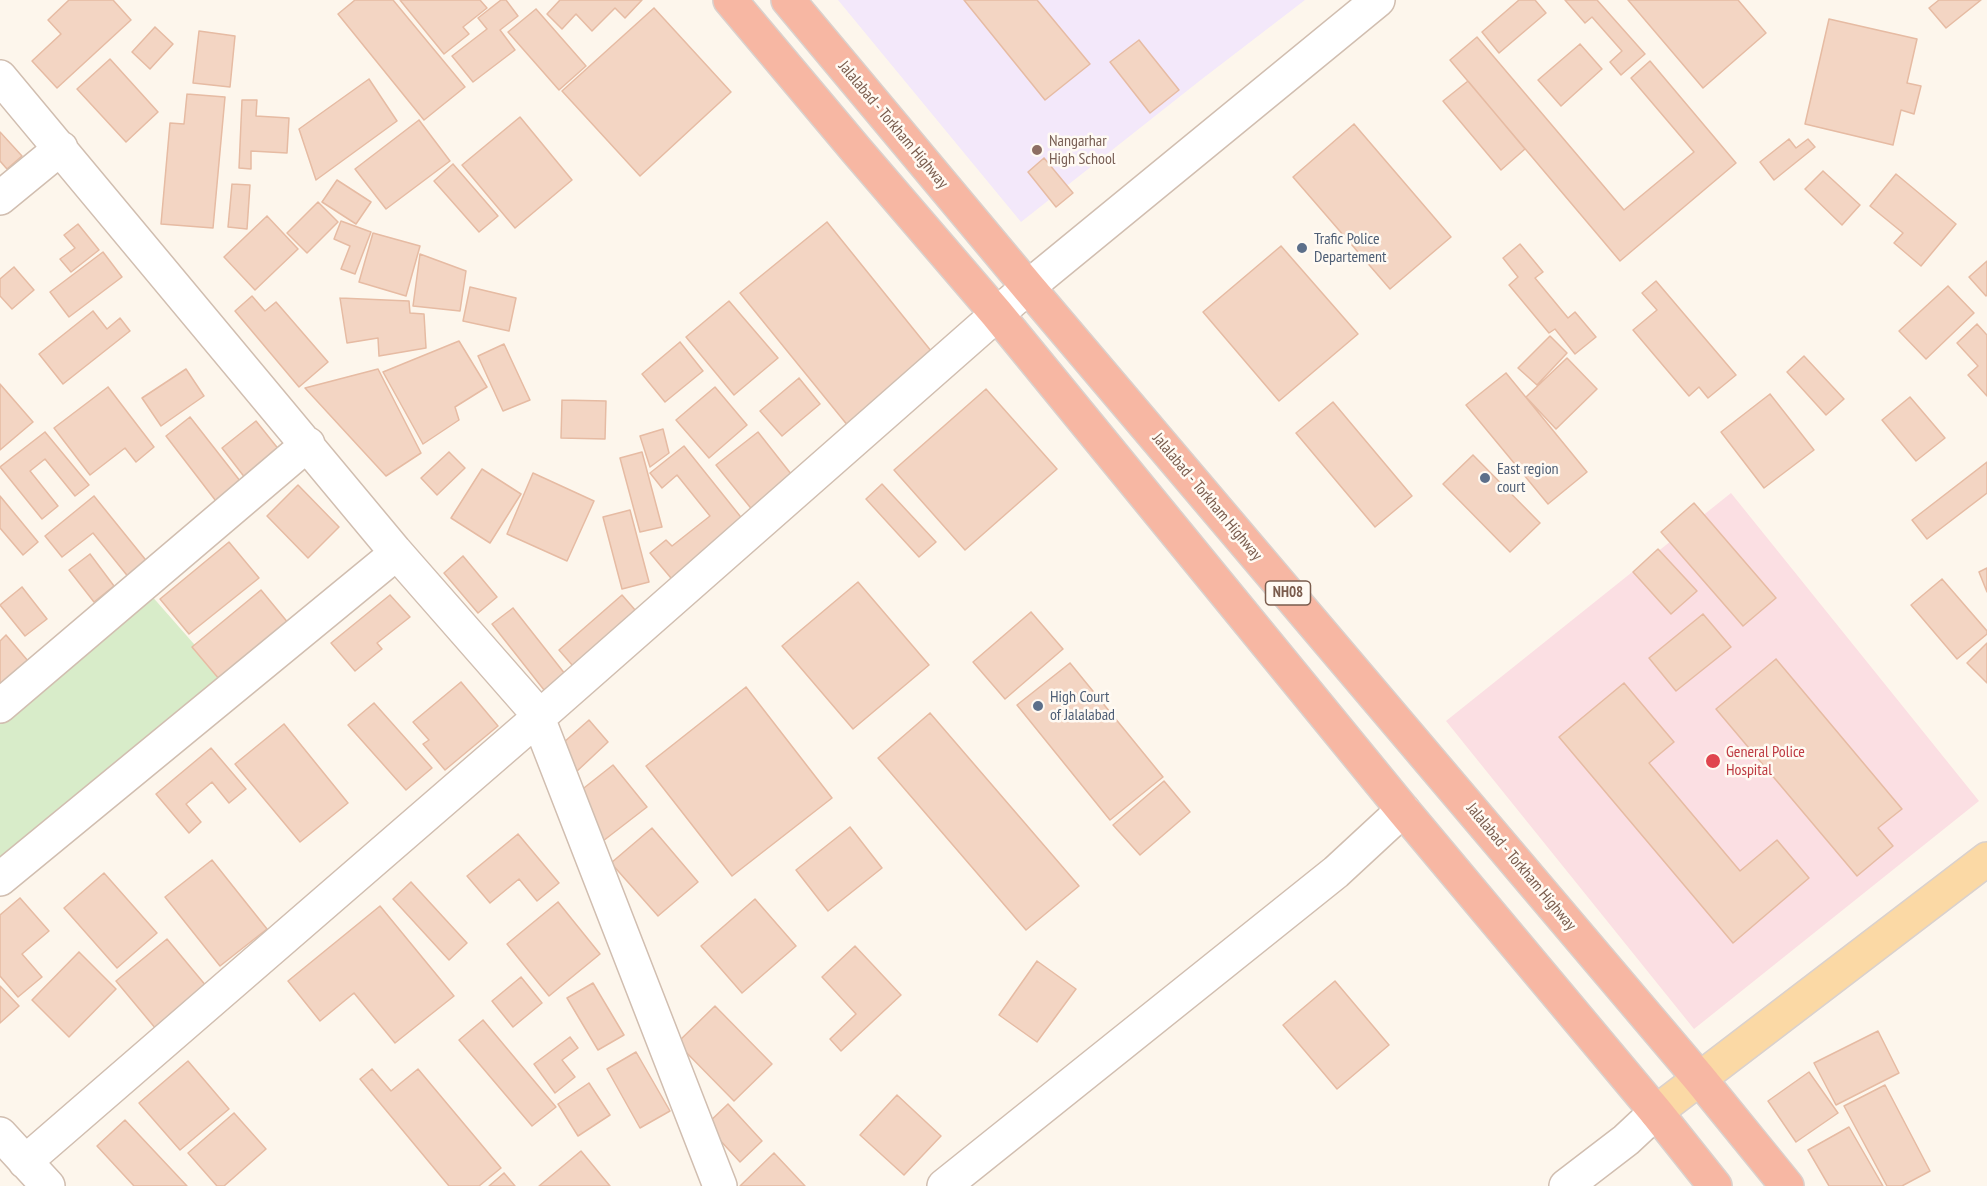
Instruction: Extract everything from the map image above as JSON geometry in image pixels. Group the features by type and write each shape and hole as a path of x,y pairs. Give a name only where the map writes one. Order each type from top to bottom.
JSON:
{"highway":[{"name":"NH08","path":"730,0 997,314 1403,810 1656,1112 1715,1186"},
{"name":"Jalalabad - Torkham Highway","path":"788,0 1028,287 1700,1078 1787,1186"}],"main road":[{"path":"1656,1112 1987,859"}],"street":[{"path":"25,1162 538,718 1028,287 1378,0"},
{"path":"0,77 395,551 530,705 538,718 720,1186"},
{"path":"0,198 61,148"},
{"path":"0,706 308,444"},
{"path":"0,879 387,561 395,551"},
{"path":"944,1186 1336,872 1403,810"},
{"path":"1566,1186 1626,1140 1656,1112"},
{"path":"0,1134 48,1186"}],"shaded area":[{"name":"Nangarhar High School","path":"838,0 1305,0 1021,222"},
{"name":"General Police Hospital","path":"1731,493 1979,801 1694,1029 1446,721"}],"green space":[{"path":"150,594 223,677 0,867 0,719"}],"building":[{"path":"69,0 113,0 131,20 57,88 32,61 61,34 48,20"},
{"path":"355,0 393,0 465,87 424,120 338,14"},
{"path":"400,0 480,0 487,8 463,27 469,34 444,54"},
{"path":"501,0 506,0 518,16 500,30 515,50 473,82 452,56 487,29 478,18"},
{"path":"560,0 642,0 625,18 615,8 592,31 576,14 562,29 547,14"},
{"path":"964,0 1037,0 1090,64 1045,100"},
{"path":"1519,0 1535,0 1546,13 1499,53 1482,32"},
{"path":"1565,0 1597,0 1645,54 1621,75 1610,62 1622,51 1592,17 1585,23"},
{"path":"1628,0 1738,0 1766,33 1703,88"},
{"path":"1939,0 1981,0 1946,28 1929,8"},
{"path":"654,8 731,92 640,176 562,91"},
{"path":"536,9 586,66 559,90 508,32"},
{"path":"1829,19 1917,39 1907,83 1921,86 1914,114 1901,110 1893,145 1805,124"},
{"path":"155,27 173,44 150,69 132,52"},
{"path":"199,31 235,36 230,87 193,83"},
{"path":"1477,37 1624,210 1694,152 1631,78 1650,61 1736,163 1620,261 1450,60"},
{"path":"1139,40 1179,90 1150,113 1110,62"},
{"path":"1580,44 1602,69 1561,106 1538,80"},
{"path":"110,59 158,112 126,142 77,89"},
{"path":"369,79 397,121 316,180 299,129"},
{"path":"1468,81 1525,149 1501,170 1443,101"},
{"path":"187,94 225,97 213,228 161,224 170,123 184,124"},
{"path":"242,100 257,100 256,116 289,118 287,153 251,151 251,169 239,168"},
{"path":"520,117 572,180 515,228 462,165"},
{"path":"419,120 450,161 386,209 355,169"},
{"path":"1354,124 1451,237 1390,289 1293,177"},
{"path":"0,132 22,156 7,169 0,161"},
{"path":"1789,139 1796,148 1808,139 1815,147 1774,180 1760,162"},
{"path":"1044,158 1073,193 1056,207 1028,172"},
{"path":"453,164 498,216 479,232 434,181"},
{"path":"1823,171 1860,205 1842,225 1805,189"},
{"path":"1896,174 1956,224 1921,266 1894,243 1903,233 1870,206"},
{"path":"337,180 371,202 356,224 322,202"},
{"path":"232,184 250,185 247,229 228,227"},
{"path":"318,202 338,222 307,253 287,233"},
{"path":"267,216 298,249 255,290 224,257"},
{"path":"341,221 371,232 355,274 341,269 350,246 334,239"},
{"path":"827,222 940,362 853,432 740,293"},
{"path":"78,224 99,250 71,272 60,259 75,248 64,235"},
{"path":"373,233 420,246 406,296 359,282"},
{"path":"1520,244 1543,272 1535,278 1568,318 1575,312 1596,337 1575,354 1555,329 1549,333 1509,285 1518,277 1503,258"},
{"path":"1281,246 1358,334 1279,401 1203,312"},
{"path":"103,252 122,277 69,317 50,292"},
{"path":"420,254 466,271 460,311 413,306"},
{"path":"1987,261 1987,295 1986,296 1969,277"},
{"path":"14,267 34,290 12,309 0,296 0,279"},
{"path":"1656,281 1736,375 1708,398 1699,387 1689,396 1633,330 1657,310 1642,293"},
{"path":"1948,286 1974,313 1926,359 1899,331"},
{"path":"470,287 516,298 509,331 463,321"},
{"path":"252,296 265,311 276,302 328,362 299,387 235,311"},
{"path":"340,298 409,301 410,313 424,314 426,348 379,356 378,338 347,343"},
{"path":"729,301 778,358 734,395 686,337"},
{"path":"93,311 107,329 120,318 130,331 63,384 39,354"},
{"path":"1977,324 1987,335 1987,396 1968,375 1978,366 1957,343"},
{"path":"1550,336 1567,353 1537,385 1518,368"},
{"path":"459,341 487,387 455,407 459,420 423,444 383,372"},
{"path":"680,342 703,371 665,402 642,374"},
{"path":"504,344 530,400 503,411 478,356"},
{"path":"1804,356 1844,399 1826,415 1787,372"},
{"path":"1567,358 1597,389 1556,429 1526,397"},
{"path":"186,369 204,396 161,426 142,398"},
{"path":"378,369 421,453 386,476 305,388"},
{"path":"1506,373 1587,472 1548,504 1466,405"},
{"path":"799,378 820,404 782,436 760,411"},
{"path":"0,384 33,422 0,450"},
{"path":"108,387 154,447 136,462 125,448 90,475 54,428"},
{"path":"715,387 747,425 709,458 676,420"},
{"path":"986,389 1057,469 965,550 894,470"},
{"path":"1770,394 1814,450 1764,488 1721,432"},
{"path":"1910,397 1945,438 1916,461 1882,420"},
{"path":"562,400 606,401 605,439 561,438"},
{"path":"1333,402 1412,496 1375,527 1296,433"},
{"path":"190,417 244,486 219,505 166,436"},
{"path":"256,421 284,456 249,483 222,448"},
{"path":"663,429 669,453 650,467 640,436"},
{"path":"45,432 89,485 75,496 45,459 30,471 58,506 42,519 0,467"},
{"path":"758,432 795,479 754,512 716,465"},
{"path":"684,446 748,526 676,584 650,553 666,540 672,546 710,516 677,475 662,488 650,473"},
{"path":"449,452 465,468 437,495 421,478"},
{"path":"642,452 662,527 640,532 620,458"},
{"path":"1473,455 1540,523 1510,552 1443,484"},
{"path":"1987,462 1987,493 1927,539 1912,520"},
{"path":"482,469 521,494 490,543 451,518"},
{"path":"533,473 594,501 567,561 507,534"},
{"path":"882,484 936,542 919,557 866,499"},
{"path":"298,485 339,527 308,558 267,516"},
{"path":"0,496 38,542 23,555 0,528"},
{"path":"94,496 149,564 130,579 93,533 62,557 45,536"},
{"path":"1694,503 1776,598 1743,626 1661,532"},
{"path":"630,510 649,582 622,589 603,517"},
{"path":"229,542 259,578 189,634 160,599"},
{"path":"1658,549 1697,591 1671,614 1633,572"},
{"path":"90,554 114,586 94,602 69,570"},
{"path":"463,556 497,597 478,613 444,573"},
{"path":"1987,568 1987,592 1979,572"},
{"path":"1942,579 1987,631 1987,634 1957,659 1911,605"},
{"path":"858,582 929,665 853,729 782,646"},
{"path":"22,587 47,619 25,636 0,605"},
{"path":"261,590 294,630 225,686 192,647"},
{"path":"390,595 410,617 377,643 382,649 355,671 331,643"},
{"path":"622,595 643,619 580,674 559,650"},
{"path":"513,608 569,679 548,695 492,624"},
{"path":"1031,612 1063,649 1005,699 973,662"},
{"path":"1703,614 1731,647 1676,691 1649,658"},
{"path":"6,635 28,661 0,685 0,641"},
{"path":"1987,643 1987,683 1967,663"},
{"path":"1776,659 1902,809 1878,828 1893,846 1857,876 1716,709"},
{"path":"1070,663 1163,777 1110,820 1017,705"},
{"path":"461,682 498,726 445,770 423,744 429,740 413,722"},
{"path":"1624,683 1674,742 1649,763 1740,871 1777,840 1809,878 1733,943 1559,737"},
{"path":"746,687 832,798 732,876 646,766"},
{"path":"374,703 432,768 406,790 348,725"},
{"path":"930,713 1079,886 1026,930 878,758"},
{"path":"589,720 608,742 575,773 554,751"},
{"path":"284,724 348,803 300,842 235,764"},
{"path":"211,748 246,789 229,803 212,782 186,804 201,822 189,833 156,794"},
{"path":"613,765 647,807 603,841 570,799"},
{"path":"1164,781 1190,812 1140,855 1113,825"},
{"path":"850,827 882,868 828,911 796,870"},
{"path":"652,828 698,882 658,916 611,863"},
{"path":"518,834 559,883 537,901 519,879 490,903 467,876"},
{"path":"212,860 267,929 220,966 165,897"},
{"path":"104,873 157,933 117,968 64,908"},
{"path":"411,882 467,943 449,960 393,899"},
{"path":"20,898 49,931 22,954 42,977 18,997 0,976 0,915"},
{"path":"755,899 796,946 742,993 701,946"},
{"path":"558,902 600,954 549,996 507,944"},
{"path":"380,906 454,996 395,1043 354,993 320,1021 288,981"},
{"path":"167,939 212,993 161,1035 116,981"},
{"path":"855,946 901,995 841,1051 830,1039 856,1014 822,977"},
{"path":"79,952 116,989 69,1037 32,1000"},
{"path":"1037,961 1076,989 1037,1042 999,1015"},
{"path":"521,977 542,1003 513,1027 492,1001"},
{"path":"1335,981 1389,1045 1337,1089 1283,1025"},
{"path":"593,983 624,1035 598,1050 567,998"},
{"path":"0,986 19,1006 0,1023"},
{"path":"715,1006 772,1064 734,1101 677,1043"},
{"path":"483,1020 556,1107 532,1126 459,1040"},
{"path":"1878,1031 1899,1073 1836,1105 1814,1063"},
{"path":"570,1037 578,1048 562,1060 575,1077 555,1093 534,1064"},
{"path":"636,1052 670,1111 640,1128 607,1069"},
{"path":"188,1061 229,1109 180,1150 139,1103"},
{"path":"372,1069 391,1091 418,1069 501,1168 479,1186 449,1186 360,1079"},
{"path":"1809,1072 1838,1113 1796,1142 1768,1101"},
{"path":"589,1083 610,1115 578,1136 558,1104"},
{"path":"1885,1085 1930,1171 1902,1186 1887,1186 1844,1106"},
{"path":"897,1095 941,1136 904,1175 860,1135"},
{"path":"728,1104 762,1141 740,1162 706,1125"},
{"path":"234,1113 266,1149 224,1186 217,1186 188,1153"},
{"path":"125,1120 187,1186 134,1186 97,1146"},
{"path":"1849,1127 1883,1186 1829,1186 1808,1150"},
{"path":"581,1151 610,1186 539,1186"},
{"path":"774,1153 805,1186 740,1186"},
{"path":"504,1173 515,1186 489,1186"}],"place":[{"name":"Nangarhar High School","path":"1037,150"},
{"name":"Trafic Police Departement","path":"1302,248"},
{"name":"East region court","path":"1485,478"},
{"name":"High Court of Jalalabad","path":"1038,706"},
{"name":"General Police Hospital","path":"1713,761"}]}
